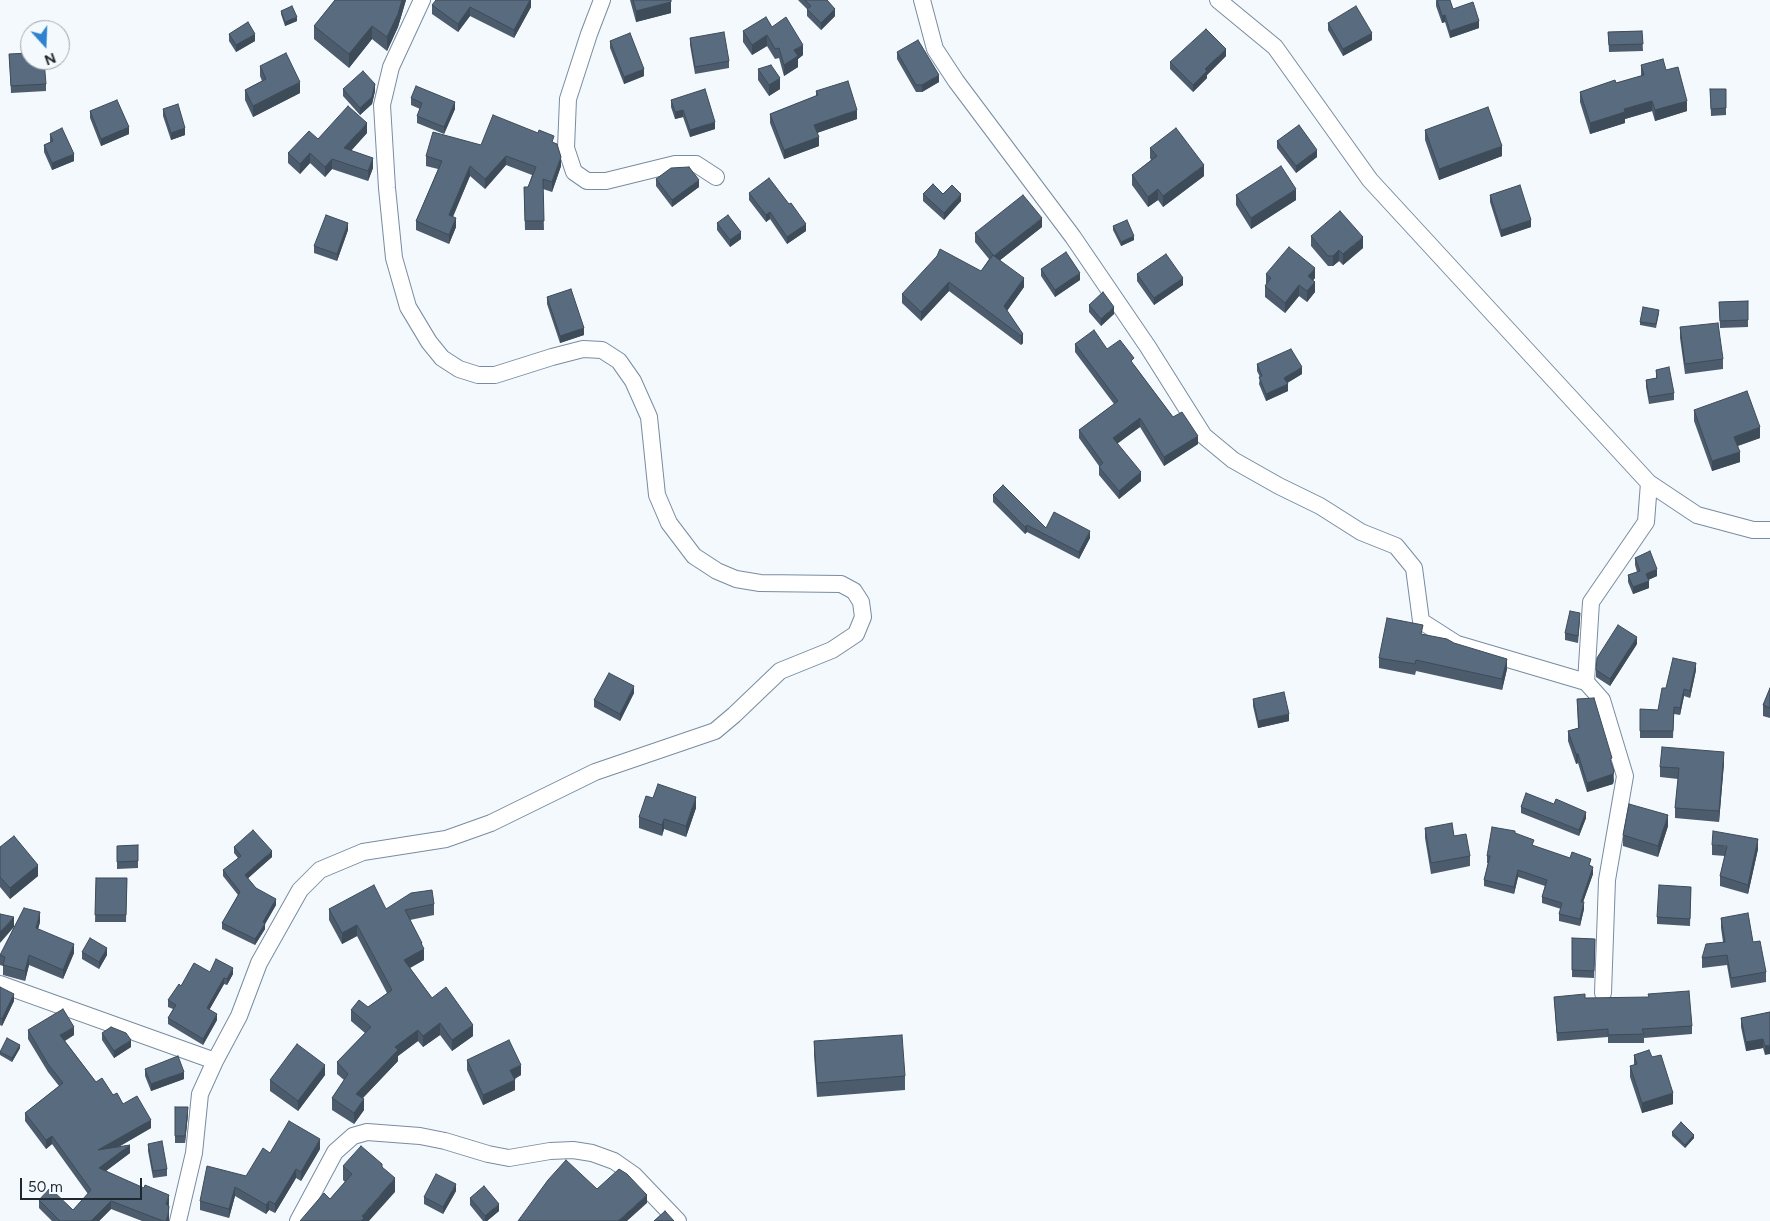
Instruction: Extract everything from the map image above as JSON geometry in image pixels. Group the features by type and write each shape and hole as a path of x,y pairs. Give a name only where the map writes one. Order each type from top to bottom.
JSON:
{"street":[{"path":"178,1221 194,1154 200,1094 239,1016 259,963 300,890 320,870 364,852 446,839 491,823 595,772 715,731 780,671 832,650 856,634 862,618 861,602 854,591 842,584 760,583 736,579 717,571 694,556 669,523 657,496 650,417 633,381 619,361 602,350 583,349 495,375 478,375 459,369 442,358 433,347 408,307 394,258 387,188 382,105 391,67 422,0"},
{"path":"602,0 568,98 566,148 574,172 587,181 606,181 675,164 696,164 716,177"},
{"path":"922,0 935,50 956,81 1073,237 1148,347 1204,436 1232,460 1320,506 1361,532 1396,546 1414,568 1422,621 1457,644 1586,682 1602,700 1625,776 1607,880 1603,993"},
{"path":"1218,0 1275,47 1370,180 1649,483 1697,515 1753,530 1770,530"},
{"path":"1586,682 1592,602 1646,522 1649,483"},
{"path":"0,984 215,1061"},
{"path":"298,1221 335,1152 353,1136 367,1132 420,1136 509,1158 550,1151 573,1150 592,1153 614,1161 634,1175 678,1221"}],"building":[{"path":"335,0 402,0 398,14 387,37 372,26 349,54 314,26"},
{"path":"436,0 530,0 514,30 470,7 458,24 432,5"},
{"path":"633,0 671,0 671,2 636,11"},
{"path":"805,0 827,0 835,9 821,23 807,9 811,6"},
{"path":"1437,0 1450,0 1453,9 1473,2 1479,21 1450,31 1445,15 1442,16"},
{"path":"292,6 297,17 285,22 281,11"},
{"path":"1356,6 1372,33 1343,49 1328,23"},
{"path":"766,17 772,27 786,17 803,45 794,50 798,56 784,65 779,48 775,49 767,35 752,45 743,31"},
{"path":"248,22 255,34 236,45 229,34"},
{"path":"1206,29 1226,49 1205,69 1207,71 1193,85 1170,62"},
{"path":"1642,31 1643,44 1609,45 1608,32"},
{"path":"724,32 729,61 695,67 690,38"},
{"path":"630,33 644,69 624,77 610,41"},
{"path":"918,40 939,75 922,85 916,85 897,52"},
{"path":"20,53 20,70 45,70 46,84 11,86 9,54"},
{"path":"286,53 300,82 253,106 245,90 266,79 260,66"},
{"path":"1663,59 1666,70 1678,67 1687,101 1655,110 1652,101 1624,109 1625,112 1590,123 1580,92 1615,80 1616,83 1644,75 1641,65"},
{"path":"771,65 780,78 769,85 758,69"},
{"path":"363,71 375,84 372,97 360,108 343,89"},
{"path":"848,81 857,110 814,125 819,137 784,150 770,114 818,95 816,91"},
{"path":"416,86 455,102 444,127 417,116 422,103 411,98"},
{"path":"705,89 715,122 690,130 683,110 675,112 671,100"},
{"path":"1710,89 1726,89 1726,108 1711,109"},
{"path":"117,100 129,127 101,139 90,111"},
{"path":"178,104 185,128 171,133 163,109"},
{"path":"348,106 367,123 344,148 373,158 368,171 332,159 325,167 310,153 300,164 288,153 309,131 318,139"},
{"path":"1488,107 1502,146 1439,169 1425,130"},
{"path":"493,115 538,133 539,130 554,136 552,142 557,144 561,157 552,182 543,179 544,221 525,221 524,187 528,187 536,167 506,156 485,179 470,166 449,215 456,218 449,235 416,221 442,161 426,156 433,132 481,145"},
{"path":"1299,125 1317,150 1296,166 1277,141"},
{"path":"62,128 74,154 52,163 44,145 53,141 50,134"},
{"path":"1176,128 1204,165 1163,196 1158,189 1148,197 1132,175 1157,156 1150,148"},
{"path":"1281,166 1296,189 1251,218 1236,195"},
{"path":"689,167 699,180 672,200 656,179 671,168"},
{"path":"769,178 806,224 787,237 770,212 766,215 749,193"},
{"path":"933,184 943,194 952,185 961,194 944,213 923,194"},
{"path":"1520,185 1531,220 1501,230 1490,195"},
{"path":"1023,195 1042,218 994,256 975,233"},
{"path":"1340,211 1363,237 1343,254 1339,250 1333,256 1328,256 1311,236"},
{"path":"326,215 348,223 337,254 314,246"},
{"path":"728,215 741,232 730,240 717,223"},
{"path":"1127,220 1134,236 1121,242 1113,226"},
{"path":"1289,247 1315,268 1308,276 1315,282 1307,291 1299,285 1285,303 1265,286 1271,278 1266,274"},
{"path":"940,249 981,271 993,255 1024,278 1004,306 1023,334 1021,336 949,282 921,312 902,294 937,256"},
{"path":"1066,252 1080,273 1055,290 1041,269"},
{"path":"1166,254 1183,278 1154,298 1137,274"},
{"path":"571,289 584,328 560,336 547,297"},
{"path":"1103,292 1114,307 1101,319 1089,305"},
{"path":"1748,301 1748,320 1720,321 1719,302"},
{"path":"1643,307 1659,310 1656,324 1640,322"},
{"path":"1718,323 1723,359 1685,364 1680,327"},
{"path":"1094,330 1107,349 1120,340 1134,358 1131,361 1173,417 1182,412 1198,436 1164,457 1140,418 1113,438 1141,472 1119,491 1099,467 1103,463 1079,430 1118,401 1075,344"},
{"path":"1291,349 1302,367 1284,378 1288,384 1266,394 1259,377 1262,376 1257,364"},
{"path":"1669,367 1674,393 1649,397 1646,380 1657,378 1656,370"},
{"path":"1747,391 1760,427 1734,437 1740,452 1712,461 1694,410"},
{"path":"1003,485 1046,528 1054,512 1090,531 1079,552 1027,525 1025,527 993,495"},
{"path":"1650,551 1657,569 1646,574 1649,581 1633,587 1628,575 1640,571 1635,558"},
{"path":"1570,611 1580,613 1578,636 1565,633"},
{"path":"1387,618 1423,625 1421,634 1447,639 1454,643 1507,659 1502,679 1416,660 1415,664 1379,658"},
{"path":"1618,625 1637,637 1610,679 1596,670 1597,658"},
{"path":"1673,658 1696,663 1690,691 1684,689 1680,708 1674,707 1673,731 1640,731 1640,709 1658,710 1662,688 1666,688"},
{"path":"609,673 634,686 620,714 594,700"},
{"path":"1770,688 1770,708 1763,705"},
{"path":"1284,692 1289,714 1258,721 1253,699"},
{"path":"1594,698 1612,758 1610,759 1614,771 1613,774 1587,783 1568,731 1579,728 1577,699"},
{"path":"1662,747 1724,752 1719,811 1675,808 1679,768 1660,767"},
{"path":"658,784 696,797 686,826 664,819 662,825 639,817 646,796 653,798"},
{"path":"1526,793 1554,804 1556,799 1586,812 1579,830 1521,807"},
{"path":"1629,804 1668,815 1658,846 1623,835"},
{"path":"1452,823 1454,836 1466,834 1470,856 1431,863 1425,828"},
{"path":"1492,827 1515,831 1515,833 1534,840 1532,845 1570,858 1572,852 1591,859 1589,865 1593,867 1581,902 1584,902 1580,919 1559,914 1562,903 1542,897 1547,880 1518,870 1514,887 1484,880 1490,856 1487,856"},
{"path":"253,830 272,851 245,875 256,888 276,899 263,922 265,924 255,939 222,923 240,892 223,870 241,856 234,847"},
{"path":"1713,831 1758,839 1748,885 1720,876 1727,846 1712,845"},
{"path":"14,836 38,865 10,888 0,877 0,847"},
{"path":"138,845 138,861 117,862 117,846"},
{"path":"96,878 127,878 126,915 95,915"},
{"path":"374,885 386,909 411,893 432,890 434,904 405,910 424,949 404,960 432,998 446,987 473,1025 452,1040 440,1023 423,1036 418,1030 395,1047 398,1050 356,1094 364,1099 354,1113 332,1098 348,1074 337,1062 371,1027 351,1010 359,1000 368,1007 392,990 357,925 342,933 329,909"},
{"path":"1659,885 1691,887 1690,919 1657,917"},
{"path":"24,908 40,912 36,928 74,944 63,970 29,955 25,971 3,965 5,957 0,955"},
{"path":"1748,913 1753,942 1760,941 1766,972 1731,978 1727,955 1702,958 1706,944 1725,942 1721,918"},
{"path":"0,914 14,917 0,932"},
{"path":"90,938 107,948 99,962 82,952"},
{"path":"1572,938 1595,939 1594,971 1572,970"},
{"path":"216,959 233,968 227,979 224,978 207,1008 217,1014 203,1039 168,1018 176,1005 168,1000 179,984 181,986 194,963 210,972"},
{"path":"0,987 14,994 2,1019 0,1018"},
{"path":"1689,991 1692,1026 1642,1029 1644,1034 1608,1035 1608,1029 1557,1033 1554,997 1585,994 1585,998 1649,997 1648,994"},
{"path":"63,1009 74,1027 60,1035 96,1082 102,1078 113,1095 117,1093 123,1104 137,1096 151,1120 98,1150 130,1145 99,1168 144,1188 145,1185 169,1195 166,1204 169,1206 166,1221 111,1201 91,1221 60,1221 39,1200 50,1188 73,1210 91,1190 52,1136 46,1140 25,1113 63,1083 48,1064 28,1030"},
{"path":"1770,1012 1770,1045 1765,1046 1763,1039 1746,1042 1741,1018"},
{"path":"111,1027 126,1033 131,1040 114,1051 102,1033"},
{"path":"902,1035 905,1076 817,1083 814,1041"},
{"path":"7,1038 20,1045 12,1058 0,1052"},
{"path":"509,1040 521,1065 510,1070 515,1080 483,1095 467,1060"},
{"path":"297,1044 325,1065 298,1101 270,1080"},
{"path":"1649,1050 1652,1057 1661,1055 1673,1093 1642,1103 1630,1066 1637,1064 1634,1055"},
{"path":"178,1056 184,1072 151,1084 145,1069"},
{"path":"175,1107 188,1107 185,1136 175,1136"},
{"path":"289,1121 320,1139 301,1172 296,1169 275,1204 269,1201 266,1205 235,1187 229,1209 200,1201 207,1166 246,1176 263,1148 270,1153"},
{"path":"1681,1122 1694,1135 1685,1145 1672,1132"},
{"path":"162,1141 167,1169 153,1171 148,1144"},
{"path":"361,1146 395,1178 362,1216 364,1218 361,1221 300,1221 324,1193 330,1199 352,1174 343,1166"},
{"path":"566,1160 597,1189 619,1169 627,1174 647,1195 618,1221 518,1221 548,1180"},
{"path":"436,1174 456,1184 443,1207 424,1197"},
{"path":"484,1186 499,1204 485,1216 470,1198"},
{"path":"665,1211 674,1221 654,1221"}]}
